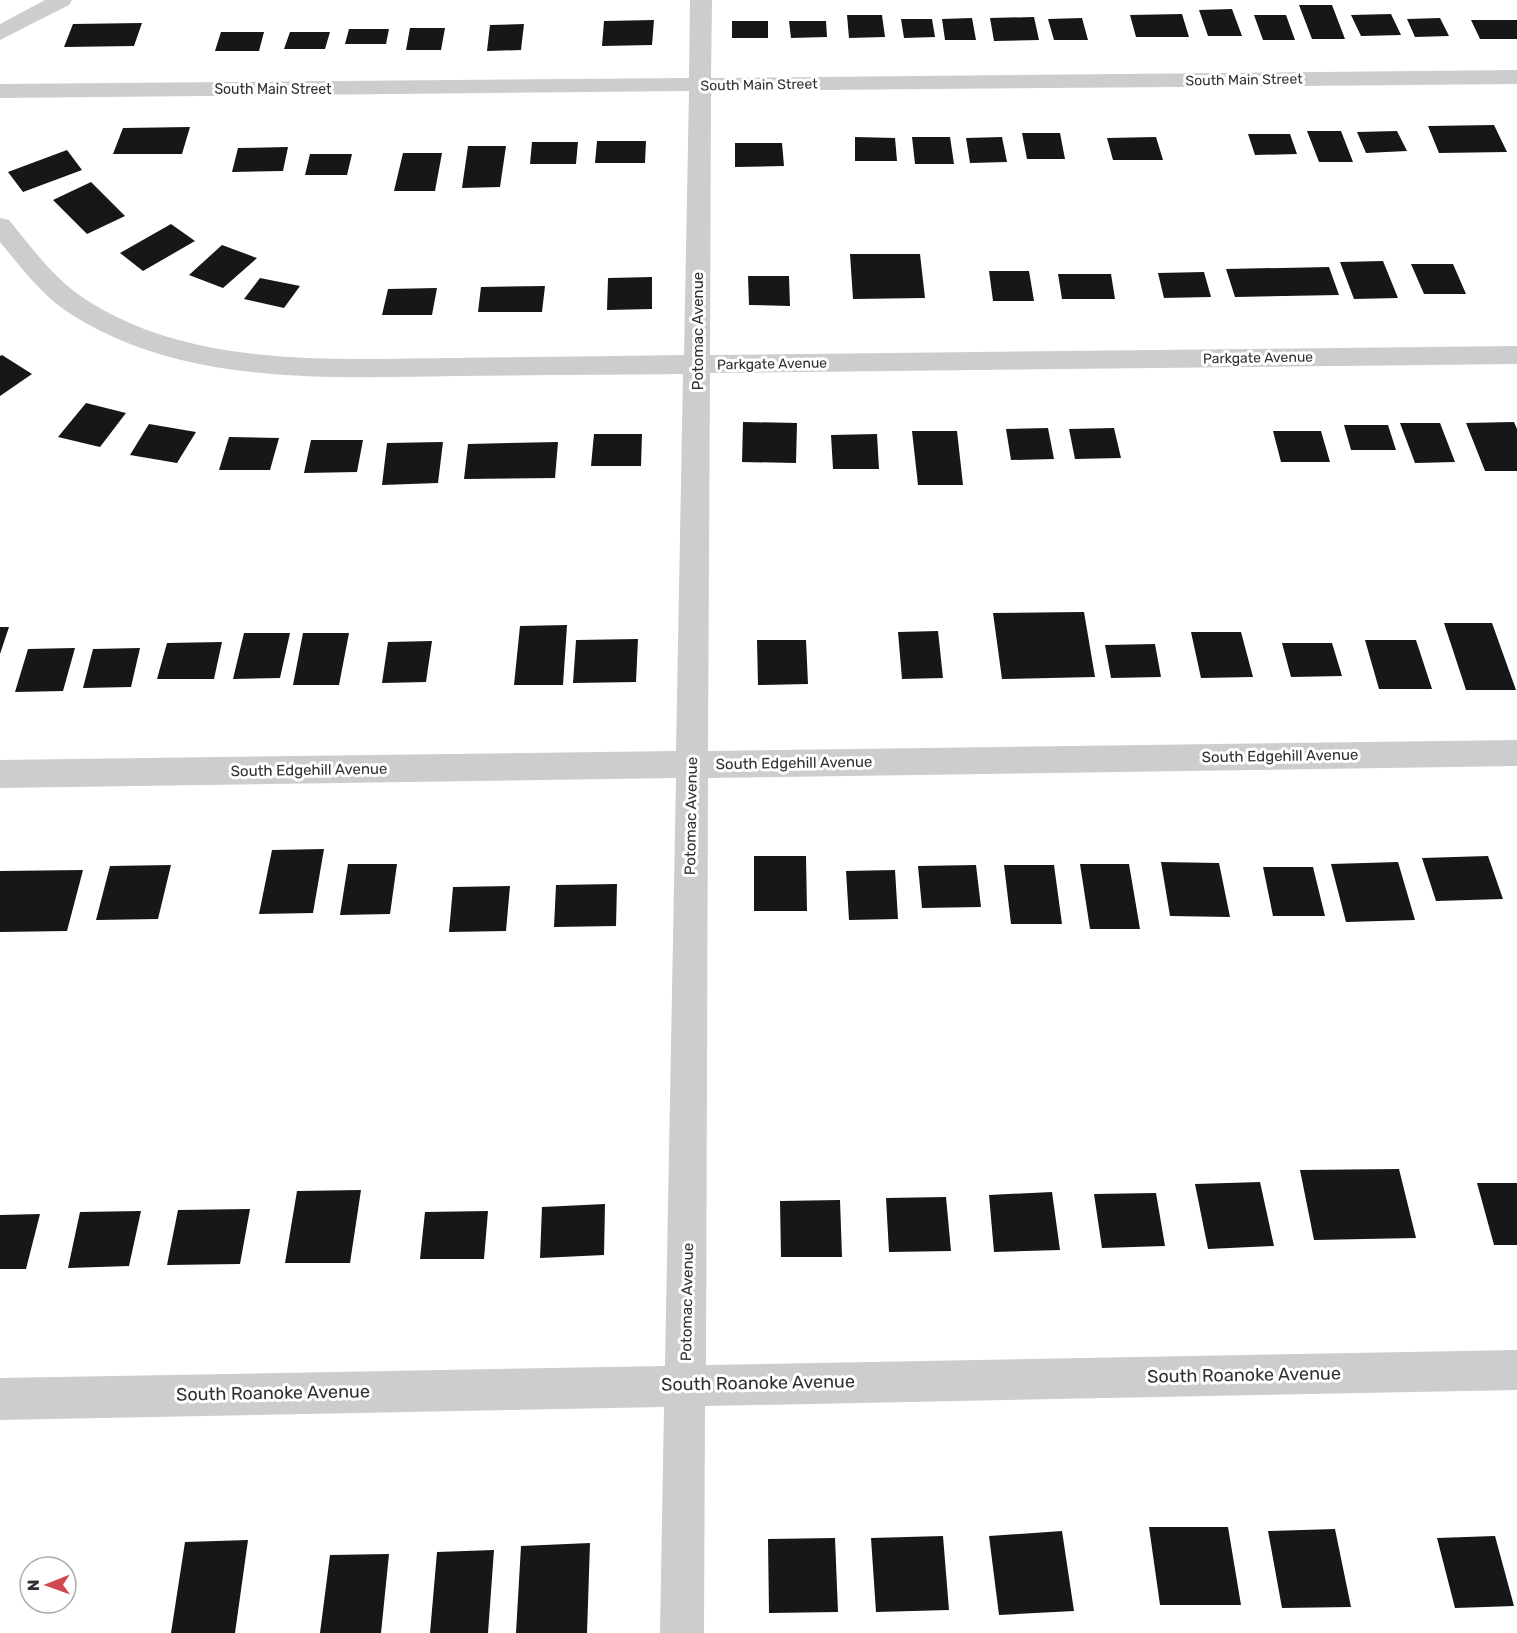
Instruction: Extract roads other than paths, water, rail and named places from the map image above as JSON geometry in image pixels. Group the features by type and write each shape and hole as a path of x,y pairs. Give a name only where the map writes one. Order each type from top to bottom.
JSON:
{"street":[{"path":"0,33 61,0"},
{"name":"Potomac Avenue","path":"682,1633 701,0"},
{"name":"South Main Street","path":"0,91 1517,77"},
{"name":"Parkgate Avenue","path":"0,226 33,265 76,304 124,329 171,347 225,360 279,366 377,368 1517,355"},
{"name":"South Edgehill Avenue","path":"0,774 1517,753"},
{"name":"South Roanoke Avenue","path":"0,1399 686,1384 1517,1370"}]}
